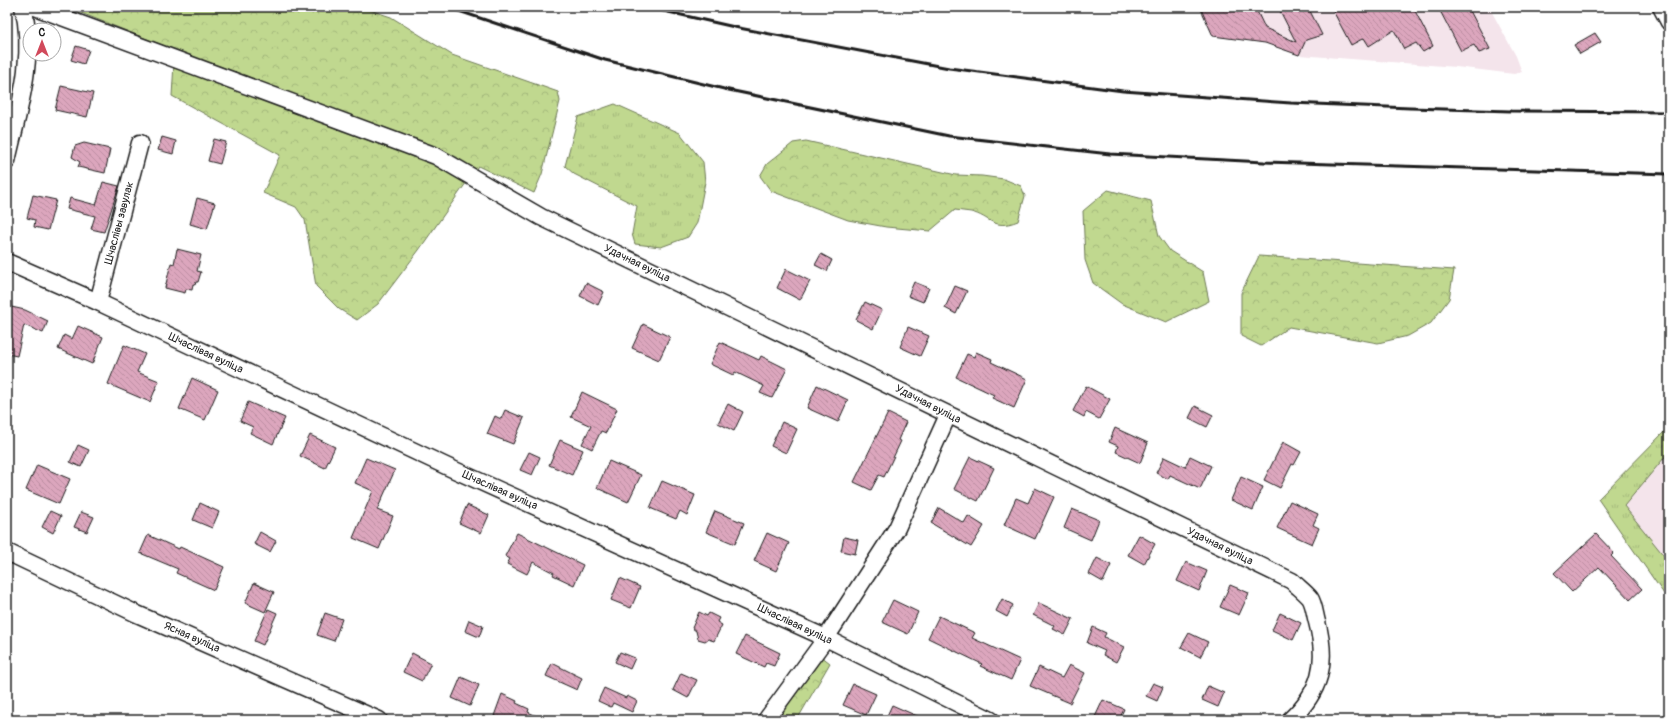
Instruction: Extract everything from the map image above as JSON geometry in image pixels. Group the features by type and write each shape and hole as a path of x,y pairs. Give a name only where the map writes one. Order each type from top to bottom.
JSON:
{"street":[{"path":"7,161 25,78 27,25 23,7"},
{"name":"Удачная вуліца","path":"35,7 436,156 541,217 762,325 913,395 948,415 1292,581 1311,599 1321,636 1323,656 1320,673 1313,691 1290,720"},
{"path":"1661,7 1669,22"},
{"name":"Шчаслівы завулак","path":"98,302 140,143"},
{"name":"Шчаслівая вуліца","path":"7,262 98,302 448,467 826,638 991,720"},
{"path":"766,720 826,638 897,528 948,415"},
{"name":"Ясная вуліца","path":"7,552 138,614 379,720"}],"shaded area":[{"path":"1200,7 1489,7 1516,56 1522,72 1514,74 1456,67 1299,55 1265,43 1213,36"},
{"path":"1669,427 1669,596 1664,594 1598,499"}],"green space":[{"path":"66,7 361,7 391,17 452,55 558,92 560,101 542,174 534,193 478,166 419,250 378,304 357,320 339,309 316,286 305,220 296,207 263,193 280,155 172,96 174,63 172,49"},
{"path":"615,104 680,133 703,162 705,182 697,223 688,237 661,247 635,244 632,234 637,206 574,174 565,166 578,117"},
{"path":"806,141 956,175 1004,179 1021,186 1025,196 1018,221 1003,225 997,224 978,214 955,210 930,231 886,227 848,220 771,191 760,176 767,164 793,143"},
{"path":"1108,190 1151,201 1159,236 1170,251 1203,272 1209,301 1166,322 1122,304 1093,283 1085,260 1083,211"},
{"path":"1259,256 1454,270 1449,299 1431,323 1408,336 1378,343 1289,327 1261,346 1241,336 1241,293"},
{"path":"1669,427 1669,452 1624,506 1669,562 1669,596 1664,594 1598,499"},
{"path":"821,656 830,663 797,720 775,720"}],"building":[{"path":"1200,7 1255,7 1265,28 1296,42 1278,7 1308,7 1322,35 1306,40 1299,55 1265,43 1213,36"},
{"path":"1331,7 1413,7 1433,46 1423,52 1416,43 1404,49 1394,30 1369,46 1364,38 1351,45"},
{"path":"1438,7 1468,7 1490,49 1479,53 1474,45 1461,51"},
{"path":"1595,33 1601,42 1580,54 1574,45"},
{"path":"76,46 89,50 84,64 71,60"},
{"path":"61,86 93,93 87,117 55,110"},
{"path":"162,137 176,141 173,154 158,150"},
{"path":"214,139 226,142 220,164 208,161"},
{"path":"84,143 110,149 105,173 78,167 80,162 72,157 75,146"},
{"path":"103,182 119,186 104,232 91,229 95,216 67,209 70,198 96,205"},
{"path":"33,195 56,200 48,230 34,227 35,220 27,218"},
{"path":"197,198 215,203 207,229 190,224"},
{"path":"177,249 201,255 197,271 201,272 198,282 196,282 195,285 193,284 192,290 186,289 185,293 165,288 171,263 174,264"},
{"path":"821,254 832,260 827,271 815,265"},
{"path":"786,269 810,281 800,300 777,288"},
{"path":"914,282 929,288 923,302 908,296"},
{"path":"586,283 604,292 598,305 580,296"},
{"path":"955,286 967,291 956,314 945,308"},
{"path":"865,302 882,310 873,329 856,320"},
{"path":"7,306 25,310 48,321 43,333 24,325 17,356 7,354"},
{"path":"643,324 670,337 659,360 632,348"},
{"path":"78,326 103,337 92,364 58,349 64,335 72,339"},
{"path":"908,327 929,336 920,356 900,347"},
{"path":"720,342 759,360 761,356 787,369 772,398 760,393 764,386 735,372 733,375 710,364"},
{"path":"124,345 145,354 137,372 159,381 150,402 108,384"},
{"path":"976,352 992,359 991,362 1027,379 1014,408 992,398 994,395 956,377 967,354 974,357"},
{"path":"192,378 218,390 205,420 179,409"},
{"path":"817,385 848,400 838,422 807,408"},
{"path":"1086,386 1110,399 1099,419 1086,412 1084,417 1073,411"},
{"path":"582,392 617,409 606,433 601,431 592,449 582,444 591,426 571,417"},
{"path":"248,402 285,418 273,444 250,433 253,427 240,421"},
{"path":"728,404 743,412 734,431 718,423"},
{"path":"1195,406 1213,415 1207,427 1189,418"},
{"path":"505,410 524,418 513,444 487,434 495,416 501,419"},
{"path":"888,413 906,422 898,440 901,441 884,477 879,475 871,490 854,482"},
{"path":"782,422 797,429 786,453 771,446"},
{"path":"1115,428 1148,443 1140,463 1116,452 1118,446 1109,442"},
{"path":"310,435 335,447 325,468 300,456"},
{"path":"560,440 583,450 572,475 549,465"},
{"path":"1283,442 1301,452 1294,465 1292,464 1280,488 1264,480"},
{"path":"78,445 89,450 81,467 70,462"},
{"path":"529,452 540,457 532,475 520,470"},
{"path":"1190,456 1211,466 1200,489 1170,475 1168,479 1156,473 1164,457 1185,467"},
{"path":"970,457 994,468 978,501 954,489"},
{"path":"366,458 395,470 377,510 393,516 379,549 353,538 373,491 355,483"},
{"path":"609,461 641,475 628,502 597,488"},
{"path":"37,465 70,479 59,504 26,490"},
{"path":"1241,477 1263,487 1253,510 1231,500"},
{"path":"662,481 695,495 687,515 680,511 676,519 650,508"},
{"path":"1035,488 1054,497 1035,539 1004,525 1016,498 1028,503"},
{"path":"1290,501 1318,514 1313,525 1319,528 1312,544 1277,528"},
{"path":"200,503 219,512 212,528 193,520"},
{"path":"467,505 489,515 481,533 459,523"},
{"path":"939,508 964,523 968,516 984,526 971,547 931,523"},
{"path":"1072,509 1099,520 1091,540 1064,528"},
{"path":"50,511 61,516 53,533 42,527"},
{"path":"715,511 744,523 735,544 706,532"},
{"path":"81,512 94,517 87,532 74,527"},
{"path":"260,532 276,541 270,552 254,544"},
{"path":"517,533 583,565 574,585 553,575 554,573 533,562 527,574 507,564 510,559 505,556"},
{"path":"767,533 789,543 776,571 754,561"},
{"path":"1596,534 1614,553 1611,556 1642,589 1630,600 1599,567 1572,592 1554,573"},
{"path":"148,535 179,549 180,547 224,567 214,590 176,573 178,569 140,553"},
{"path":"1139,535 1155,544 1144,564 1128,555"},
{"path":"844,537 858,540 855,554 841,551"},
{"path":"1097,558 1111,565 1103,582 1089,574"},
{"path":"1186,562 1207,571 1199,591 1177,581"},
{"path":"620,578 640,587 631,608 611,600"},
{"path":"254,583 274,592 265,612 245,603"},
{"path":"1230,585 1249,593 1239,615 1220,607"},
{"path":"1002,599 1013,605 1007,617 996,611"},
{"path":"893,600 918,612 908,634 882,622"},
{"path":"1039,603 1073,619 1065,635 1053,629 1055,626 1033,615"},
{"path":"268,609 277,613 263,645 254,641"},
{"path":"699,612 707,616 709,613 719,618 717,622 722,625 714,641 708,639 705,641 698,639 696,631 692,628"},
{"path":"325,613 342,619 334,641 317,635"},
{"path":"1280,613 1301,623 1293,640 1272,630"},
{"path":"939,616 975,633 972,638 1020,660 1011,680 980,666 982,664 928,638"},
{"path":"469,620 483,626 479,637 465,631"},
{"path":"1093,627 1106,633 1104,637 1124,647 1116,662 1103,655 1105,651 1087,643"},
{"path":"1189,633 1208,642 1200,657 1181,647"},
{"path":"745,636 780,653 774,666 766,663 764,667 736,654"},
{"path":"620,652 635,658 630,669 615,662"},
{"path":"412,653 431,663 422,681 403,672"},
{"path":"552,663 582,678 577,690 546,676"},
{"path":"1069,665 1085,673 1070,703 1030,686 1039,667 1062,678"},
{"path":"681,673 697,680 688,698 673,690"},
{"path":"461,677 479,685 470,706 452,698"},
{"path":"1153,683 1163,687 1157,701 1146,696"},
{"path":"853,684 876,694 866,715 843,705"},
{"path":"1208,686 1224,693 1218,707 1202,700"},
{"path":"604,688 626,698 627,696 637,701 632,712 613,703 611,707 598,701"},
{"path":"502,694 529,709 528,712 545,720 504,720 494,716"},
{"path":"1103,700 1124,709 1119,720 1100,720 1095,717"},
{"path":"892,705 926,720 885,720"}],"railway":[{"path":"447,7 605,60 724,89 949,136 1110,154 1264,162 1669,174"},
{"path":"646,7 739,28 949,68 1123,91 1291,103 1410,108 1511,111 1669,112"}]}
